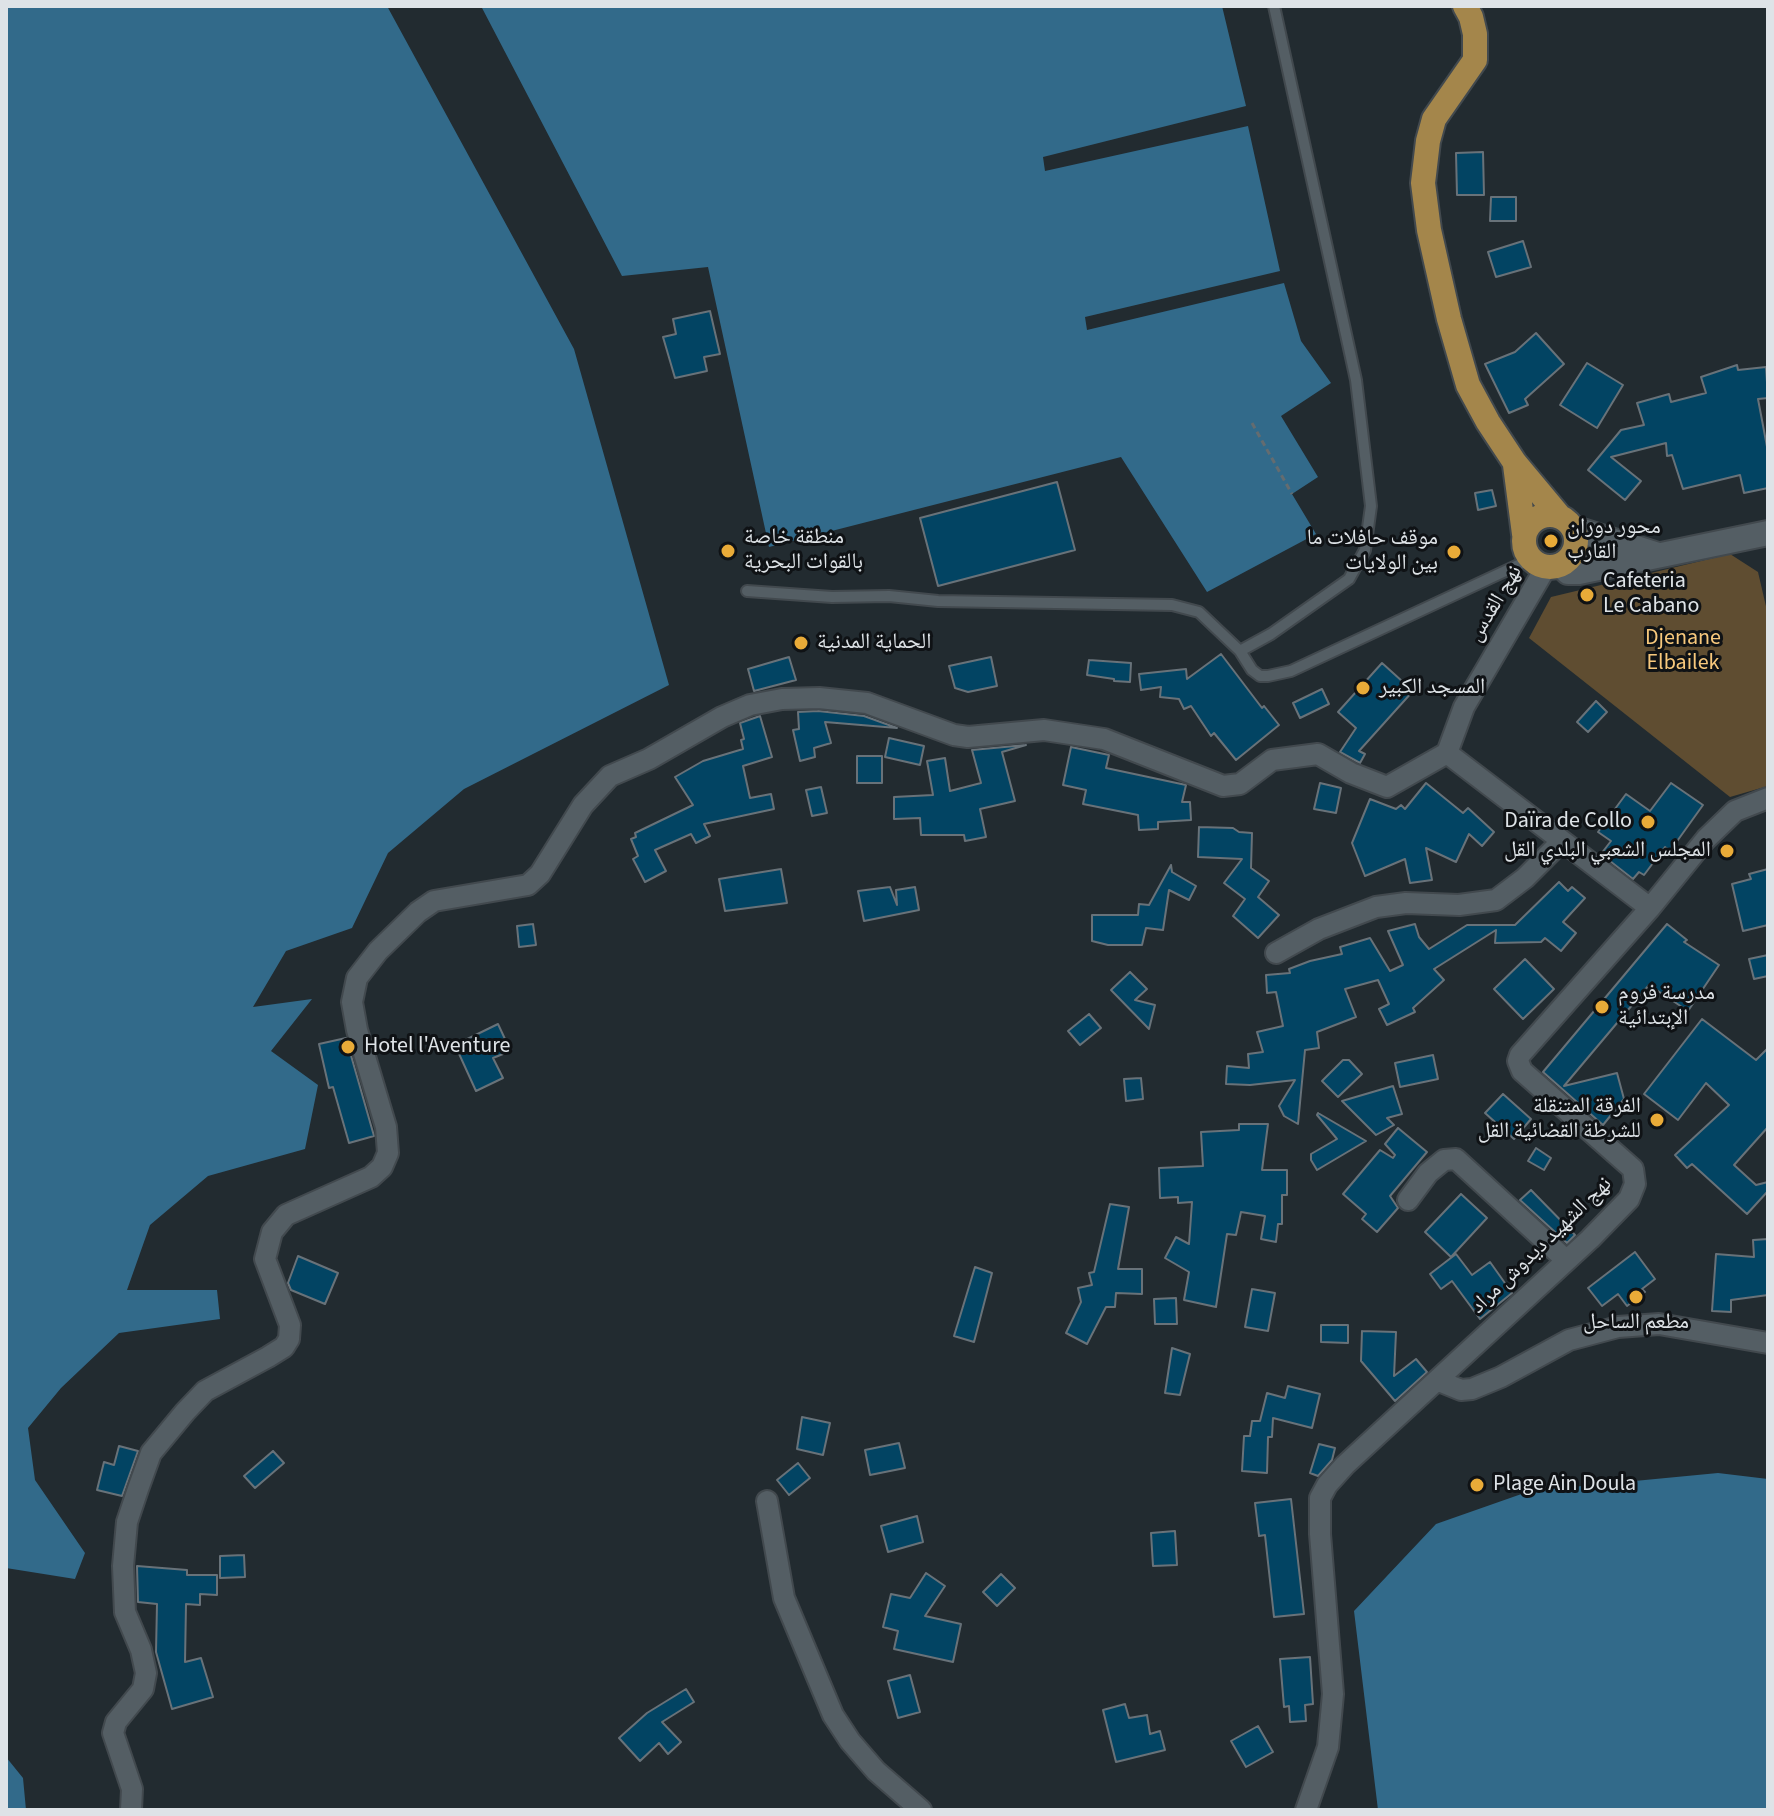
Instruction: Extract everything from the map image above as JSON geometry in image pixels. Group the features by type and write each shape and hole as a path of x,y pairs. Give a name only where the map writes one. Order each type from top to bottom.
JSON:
{"main road":[{"path":"1465,6 1475,34 1475,60 1434,119 1428,141 1423,183 1429,230 1468,385 1515,463 1566,522 1576,545 1568,561 1546,564"},
{"path":"1515,463 1523,544 1546,564 1568,572 1767,536"},
{"path":"1524,534 1528,526 1542,516 1664,557"}],"street":[{"name":"نهج القدس","path":"1447,753 1464,707 1546,564"},
{"path":"131,1810 132,1789 113,1733 116,1722 143,1689 146,1673 141,1650 125,1612 123,1566 127,1522 151,1453 205,1391 268,1357 284,1347 289,1339 290,1325 265,1259 272,1232 286,1215 371,1177 382,1167 388,1153 386,1127 357,1030 352,1002 357,978 378,951 418,912 434,901 528,885 540,874 583,805 610,776 649,759 722,717 750,705 782,699 819,698 867,703 954,735 968,737 1044,730 1104,739 1223,786 1240,784 1272,760 1318,754 1351,773 1387,787 1447,753 1650,908"},
{"name":"نهج الشهيد ديدوش مراد","path":"1306,1810 1328,1747 1333,1694 1320,1498 1345,1465 1439,1381 1500,1319 1629,1199 1635,1177 1633,1169 1522,1071 1518,1061 1520,1055 1650,908 1689,857 1735,811 1768,798"},
{"path":"1276,953 1347,916 1376,907 1406,903 1459,905 1496,900 1525,878 1561,842"},
{"path":"1408,1200 1428,1173 1444,1160 1456,1159 1566,1260"},
{"path":"1439,1381 1461,1390 1472,1389 1569,1340 1618,1327 1659,1324 1768,1343"},
{"path":"767,1501 772,1544 787,1610 833,1715 876,1771 921,1810"}],"lane":[{"path":"1240,651 1271,634 1349,579 1365,550 1371,506 1356,380 1274,6"},
{"path":"747,591 832,597 889,596 938,601 1172,605 1199,612 1240,651 1252,670 1260,676 1291,671 1546,564"}],"path":[{"path":"1252,423 1292,494"}],"green space":[{"name":"Djenane Elbailek","path":"1730,554 1758,572 1768,615 1768,786 1730,797 1529,638 1551,597"}],"water":[{"path":"6,6 387,6 574,349 669,685 464,789 388,853 352,928 286,951 253,1007 312,999 271,1051 318,1085 305,1149 208,1176 150,1225 127,1290 217,1290 220,1319 119,1333 61,1388 28,1428 35,1480 85,1553 75,1579 6,1568"},
{"path":"481,6 1222,6 1246,106 1043,157 1045,171 1248,126 1280,271 1085,317 1087,330 1284,283 1301,341 1331,383 1281,416 1318,477 1292,494 1316,534 1207,592 1121,457 769,547 708,267 622,276"},
{"path":"1718,1473 1768,1479 1768,1810 1378,1810 1354,1611 1436,1524 1530,1491"},
{"path":"6,1757 23,1778 26,1810 6,1810"}],"building":[{"path":"1483,152 1484,195 1457,195 1456,153"},
{"path":"1491,197 1516,197 1516,221 1490,221"},
{"path":"1523,241 1531,267 1496,277 1488,252"},
{"path":"710,311 720,354 704,357 707,371 675,378 663,337 676,334 673,319"},
{"path":"1536,333 1564,364 1525,399 1528,405 1509,413 1485,364 1515,352"},
{"path":"1587,363 1623,385 1597,428 1560,405"},
{"path":"1737,365 1738,370 1766,367 1768,398 1758,399 1768,452 1768,488 1744,493 1740,475 1683,489 1672,455 1667,456 1666,443 1611,457 1641,481 1625,500 1588,470 1621,430 1644,425 1637,403 1669,394 1671,402 1706,393 1701,377"},
{"path":"1057,482 1075,550 938,586 920,518"},
{"path":"1492,490 1496,506 1478,510 1475,493"},
{"path":"1221,654 1262,708 1264,706 1279,725 1236,760 1214,733 1211,736 1191,706 1184,709 1179,699 1160,697 1161,687 1141,690 1139,674 1186,669 1187,679"},
{"path":"789,657 796,680 754,691 748,669"},
{"path":"991,657 997,686 968,692 955,688 949,666"},
{"path":"1089,660 1131,663 1130,682 1087,675"},
{"path":"1382,663 1413,691 1359,751 1365,754 1360,763 1340,752 1356,728 1338,712"},
{"path":"1322,689 1329,704 1300,718 1293,703"},
{"path":"1596,701 1607,712 1588,732 1577,722"},
{"path":"798,712 864,716 897,728 825,722 831,743 814,748 815,757 800,761 793,730 799,729"},
{"path":"760,716 772,757 743,766 750,798 771,794 774,809 704,824 710,836 696,843 691,834 655,850 666,871 645,882 633,859 638,856 631,839 636,837 635,833 693,805 675,777 703,761 743,749 740,723"},
{"path":"889,738 924,746 920,765 885,757"},
{"path":"1026,745 1002,752 1015,801 980,809 986,837 965,841 964,835 921,835 920,818 894,819 894,797 933,795 927,761 945,758 950,791 981,783 972,750"},
{"path":"1071,747 1109,755 1106,768 1186,785 1182,802 1190,802 1191,820 1158,822 1158,829 1139,830 1138,815 1083,804 1086,790 1063,785"},
{"path":"857,756 882,756 882,783 857,783"},
{"path":"1320,783 1341,788 1336,813 1314,809"},
{"path":"1426,783 1463,813 1468,808 1494,832 1482,846 1469,834 1456,862 1426,848 1432,880 1410,883 1405,859 1365,876 1352,843 1370,799 1396,809 1401,805 1405,809"},
{"name":"Daïra de Collo","path":"1671,783 1703,805 1670,851 1665,847 1644,875 1639,872 1633,879 1601,854 1611,841 1598,832 1626,794 1650,811"},
{"path":"821,787 827,813 812,816 806,790"},
{"path":"1199,827 1233,828 1252,833 1251,868 1269,881 1258,897 1279,915 1258,938 1233,916 1245,899 1224,883 1242,859 1198,857"},
{"path":"1171,865 1172,872 1196,886 1189,900 1169,890 1163,930 1146,928 1142,945 1108,945 1092,941 1092,915 1138,915 1139,904 1149,905"},
{"path":"781,869 787,903 725,911 719,879"},
{"path":"1768,869 1768,925 1743,931 1732,884 1751,879 1749,874"},
{"path":"1559,882 1568,891 1572,887 1585,898 1563,922 1576,933 1561,951 1545,938 1541,942 1495,943 1496,930 1434,969 1444,980 1413,1008 1415,1012 1387,1025 1379,1009 1389,1004 1378,980 1345,989 1356,1017 1317,1032 1319,1048 1305,1050 1298,1124 1284,1116 1279,1106 1295,1080 1226,1084 1227,1066 1249,1068 1248,1054 1263,1052 1257,1032 1283,1026 1276,992 1267,993 1266,975 1290,973 1289,969 1342,954 1340,947 1370,938 1390,971 1403,965 1388,931 1415,924 1419,937 1429,949 1467,925 1515,925"},
{"path":"890,887 897,905 896,890 915,887 919,910 864,921 858,891"},
{"path":"533,924 536,945 519,947 517,926"},
{"path":"1667,924 1687,940 1684,942 1719,965 1688,1011 1649,985 1564,1086 1617,1073 1624,1099 1603,1125 1543,1072"},
{"path":"1768,955 1768,976 1754,979 1749,959"},
{"path":"1525,959 1554,989 1523,1019 1494,989"},
{"path":"1130,972 1147,989 1135,1000 1155,1005 1149,1029 1111,990"},
{"path":"1089,1014 1101,1028 1080,1045 1068,1031"},
{"path":"1702,1019 1756,1060 1768,1048 1768,1127 1734,1165 1756,1185 1768,1182 1768,1191 1747,1214 1692,1164 1687,1168 1675,1155 1729,1105 1706,1083 1678,1120 1644,1094"},
{"path":"498,1024 505,1039 497,1043 503,1054 493,1058 503,1078 476,1091 455,1045"},
{"path":"346,1038 374,1136 349,1143 333,1087 329,1088 319,1044"},
{"path":"1433,1055 1438,1079 1400,1087 1395,1063"},
{"path":"1343,1060 1349,1060 1362,1074 1338,1097 1322,1081"},
{"path":"1141,1078 1143,1099 1126,1101 1124,1079"},
{"path":"1393,1086 1402,1114 1387,1118 1394,1125 1376,1135 1342,1101"},
{"path":"1503,1094 1531,1119 1514,1139 1485,1113"},
{"path":"1318,1113 1366,1141 1317,1170 1311,1154 1337,1139"},
{"path":"1239,1124 1268,1124 1262,1170 1287,1170 1287,1195 1282,1195 1282,1224 1278,1224 1276,1242 1261,1239 1265,1216 1241,1212 1236,1235 1227,1234 1216,1307 1184,1300 1189,1272 1165,1258 1176,1237 1189,1244 1192,1202 1178,1203 1178,1197 1160,1198 1159,1168 1203,1166 1201,1132 1239,1130"},
{"path":"1398,1128 1427,1152 1390,1196 1398,1208 1377,1232 1362,1219 1366,1214 1343,1194 1380,1150 1393,1158 1395,1155 1385,1144"},
{"path":"1536,1148 1551,1158 1544,1170 1528,1161"},
{"path":"1531,1190 1575,1235 1567,1243 1520,1200"},
{"path":"1461,1194 1487,1218 1451,1257 1425,1232"},
{"path":"1110,1204 1129,1207 1118,1269 1142,1269 1142,1294 1116,1293 1115,1307 1106,1307 1087,1344 1066,1333 1081,1302 1078,1288 1092,1285 1089,1273 1094,1272"},
{"path":"1768,1239 1768,1295 1731,1300 1731,1312 1712,1311 1716,1254 1754,1257 1753,1240"},
{"path":"1635,1252 1655,1279 1642,1289 1645,1292 1627,1306 1618,1294 1602,1306 1588,1288"},
{"path":"1456,1254 1472,1275 1490,1262 1512,1293 1480,1319 1452,1281 1441,1289 1430,1274"},
{"path":"298,1256 338,1273 325,1304 291,1290 288,1283"},
{"path":"975,1267 992,1273 974,1342 954,1336"},
{"path":"1252,1289 1275,1293 1268,1331 1245,1327"},
{"path":"1176,1298 1177,1324 1155,1324 1154,1299"},
{"path":"1321,1325 1348,1325 1348,1343 1321,1342"},
{"path":"1362,1331 1396,1332 1394,1376 1416,1359 1427,1372 1395,1401 1361,1361"},
{"path":"1172,1348 1190,1354 1180,1395 1165,1393"},
{"path":"1288,1386 1320,1394 1312,1428 1273,1418 1272,1437 1268,1437 1267,1473 1242,1471 1244,1436 1250,1436 1252,1421 1260,1421 1267,1393 1285,1398"},
{"path":"802,1417 830,1423 823,1455 797,1449"},
{"path":"899,1443 905,1468 870,1475 865,1450"},
{"path":"1319,1444 1335,1448 1332,1460 1318,1476 1310,1473"},
{"path":"119,1446 138,1451 122,1496 97,1490 104,1462 114,1465"},
{"path":"273,1451 284,1463 255,1488 244,1476"},
{"path":"798,1463 810,1478 789,1495 777,1480"},
{"path":"1291,1499 1304,1614 1274,1617 1265,1535 1259,1536 1255,1503"},
{"path":"917,1516 923,1542 888,1552 881,1526"},
{"path":"1175,1531 1177,1565 1153,1566 1151,1533"},
{"path":"244,1555 245,1577 220,1578 220,1556"},
{"path":"137,1566 187,1570 187,1575 217,1575 217,1595 200,1594 200,1605 186,1604 185,1662 201,1658 213,1697 172,1709 156,1652 157,1604 138,1602"},
{"path":"926,1573 945,1586 925,1616 961,1624 953,1662 894,1649 898,1631 883,1627 891,1594 910,1598"},
{"path":"1001,1574 1015,1588 997,1606 983,1592"},
{"path":"1310,1657 1313,1704 1305,1705 1306,1721 1290,1722 1289,1706 1284,1707 1280,1659"},
{"path":"910,1675 920,1712 898,1718 888,1681"},
{"path":"686,1689 694,1702 662,1722 681,1742 668,1754 659,1743 640,1761 619,1738 647,1713"},
{"path":"1125,1704 1129,1718 1147,1715 1150,1734 1160,1731 1165,1750 1116,1762 1103,1710"},
{"path":"1258,1726 1273,1752 1246,1767 1231,1741"}],"place":[{"name":"محور دوران القارب","path":"1551,541"},
{"name":"منطقة خاصة بالقوات البحرية","path":"728,551"},
{"name":"موقف حافلات ما بين الولايات","path":"1454,552"},
{"name":"Cafeteria Le Cabano","path":"1587,595"},
{"name":"الحماية المدنية","path":"801,643"},
{"name":"المسجد الكبير","path":"1363,688"},
{"name":"Daïra de Collo","path":"1648,822"},
{"name":"المجلس الشعبي البلدي القل","path":"1727,851"},
{"name":"مدرسة فروم الإبتدائية","path":"1602,1007"},
{"name":"Hotel l'Aventure","path":"348,1047"},
{"name":"الفرقة المتنقلة للشرطة القضائية القل","path":"1657,1120"},
{"name":"مطعم الساحل","path":"1636,1297"},
{"name":"Plage Ain Doula","path":"1477,1485"}]}
